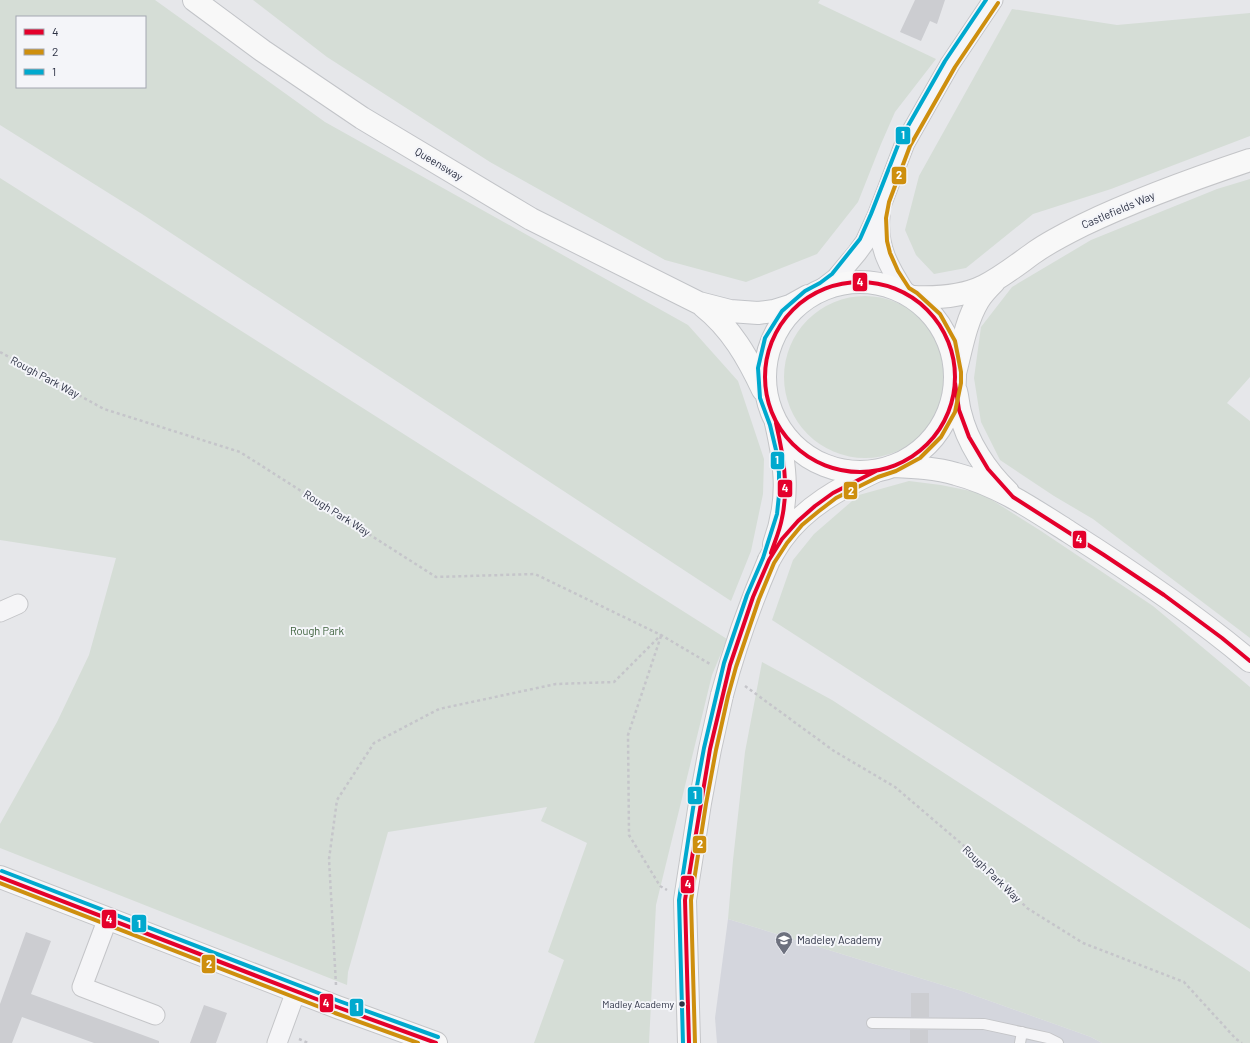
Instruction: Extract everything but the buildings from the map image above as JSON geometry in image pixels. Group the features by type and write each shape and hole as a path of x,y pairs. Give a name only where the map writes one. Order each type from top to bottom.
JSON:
{"main road":[{"name":"Queensway","path":"194,0 263,51 375,126 531,219 699,303 714,314 734,337 755,373 766,396"},
{"name":"Castlefields Way","path":"909,295 940,298 954,296 983,286 1037,251 1081,226 1136,201 1250,160"},
{"name":"Castlefields Way","path":"884,469 917,453 936,434 949,410 955,378 972,314 978,301 996,279"},
{"path":"689,1043 686,900 710,749 730,665 753,597 769,560 781,522 785,495 785,473 782,449 776,423 766,396 764,368 771,339 786,315 816,292 850,281 878,283 909,295 935,318 949,344 960,413 967,433 978,454 1001,485 1013,497"},
{"name":"Queensway","path":"699,303 730,311 758,313 774,311 790,306 816,292"},
{"path":"776,423 794,446 818,463 846,471 884,469 940,470 976,480 1013,497 1123,567 1218,634 1250,661"},
{"path":"769,560 782,539 814,506 833,493 884,469"},
{"path":"0,877 337,1007 436,1043"}],"street":[{"path":"816,292 836,278 857,253 871,230 905,143 950,64 992,0"},
{"path":"883,200 880,223 881,242 884,256 893,274 909,295"},
{"path":"0,612 18,604"},
{"path":"108,918 82,987 156,1015"},
{"path":"277,1043 296,991"}],"lane":[{"path":"872,1023 984,1024 1048,1038 1058,1043"},
{"path":"1020,1043 1022,1032"}],"path":[{"name":"Rough Park Way","path":"0,352 104,409 240,452 436,577 535,574 677,644"},
{"path":"661,635 628,735 629,835 660,886 686,900"},
{"path":"337,1007 329,859 336,807 337,800 374,743 439,709 556,684 614,682 661,635"},
{"name":"Rough Park Way","path":"749,688 834,751 895,787 977,858 1028,908 1083,943 1184,982 1236,1039 1242,1043"}],"shaded area":[{"name":"Madeley Academy","path":"728,919 962,991 1091,1037 1102,1043 717,1043 715,1018"}],"green space":[{"path":"0,0 155,0 325,122 688,325 738,381 764,459 763,494 751,551 731,601 142,214 0,125"},
{"path":"253,0 820,0 818,3 936,59 895,112 858,202 817,254 746,282 665,260 490,162 327,57"},
{"path":"1012,9 1117,25 1250,13 1250,136 1111,189 1033,214 966,268 934,274 916,255 905,230 919,176"},
{"name":"Rough Park","path":"0,178 727,639 712,675 656,905 649,1043 534,1043 564,960 548,952 587,843 541,821 547,807 388,832 348,972 347,985 0,848 0,824 57,722 89,655 116,558 0,540"},
{"path":"1250,179 1250,377 1227,403 1250,421 1250,638 1093,519 1054,496 1000,460 981,422 974,378 981,327 1012,287 1091,240 1217,189"},
{"path":"857,296 873,296 896,302 916,314 928,326 940,346 946,369 946,385 940,408 928,428 916,440 896,452 873,458 857,458 834,452 814,440 802,428 790,408 784,385 784,369 790,346 802,326 814,314 834,302"},
{"path":"909,481 941,485 981,493 1153,606 1250,687 1250,929 772,620 793,560 814,534 859,495"},
{"path":"762,662 832,700 1250,972 1250,1043 1102,1043 1091,1037 962,991 728,919 745,752"}],"transit line":[{"name":"1","path":"683,1043 679,900 694,802 704,748 724,663 747,595 763,558 777,514 779,473 776,450 770,425 760,398 758,368 765,338 782,311 805,291 820,283 832,274 860,239 900,140 945,61 986,0"},
{"name":"2","path":"695,1043 691,900 706,804 728,696 736,667 759,599 774,563 787,543 802,525 836,498 878,477 896,471 920,458 941,437 955,412 961,383 961,372 955,341 940,314 917,293 909,288 898,271 890,253 887,241 886,218 889,202 910,146 955,67 998,3"},
{"name":"4","path":"851,282 869,282 888,286 905,293 927,310 939,324 948,341 955,368 955,377 955,386 948,413 939,430 927,444 905,461 888,468 869,472 851,472 832,468 815,461 793,444 781,430 769,405 765,386 765,368 769,349 776,332 793,310 807,298 832,286 851,282"},
{"name":"4","path":"955,383 959,410 969,437 988,469 1013,497 1164,595 1250,661"},
{"name":"4","path":"771,553 779,531 785,494 783,458 776,423"},
{"name":"4","path":"689,1043 685,900 710,749 730,665 753,597 769,560 782,539 798,521 815,506 833,493 876,471"},
{"name":"1","path":"2,871 339,1001 438,1037"},
{"name":"4","path":"0,877 337,1007 436,1043"},
{"name":"2","path":"0,883 335,1013 418,1043"}],"place":[{"name":"Madeley Academy","path":"784,955"},
{"name":"Madley Academy","path":"682,1004"}]}
